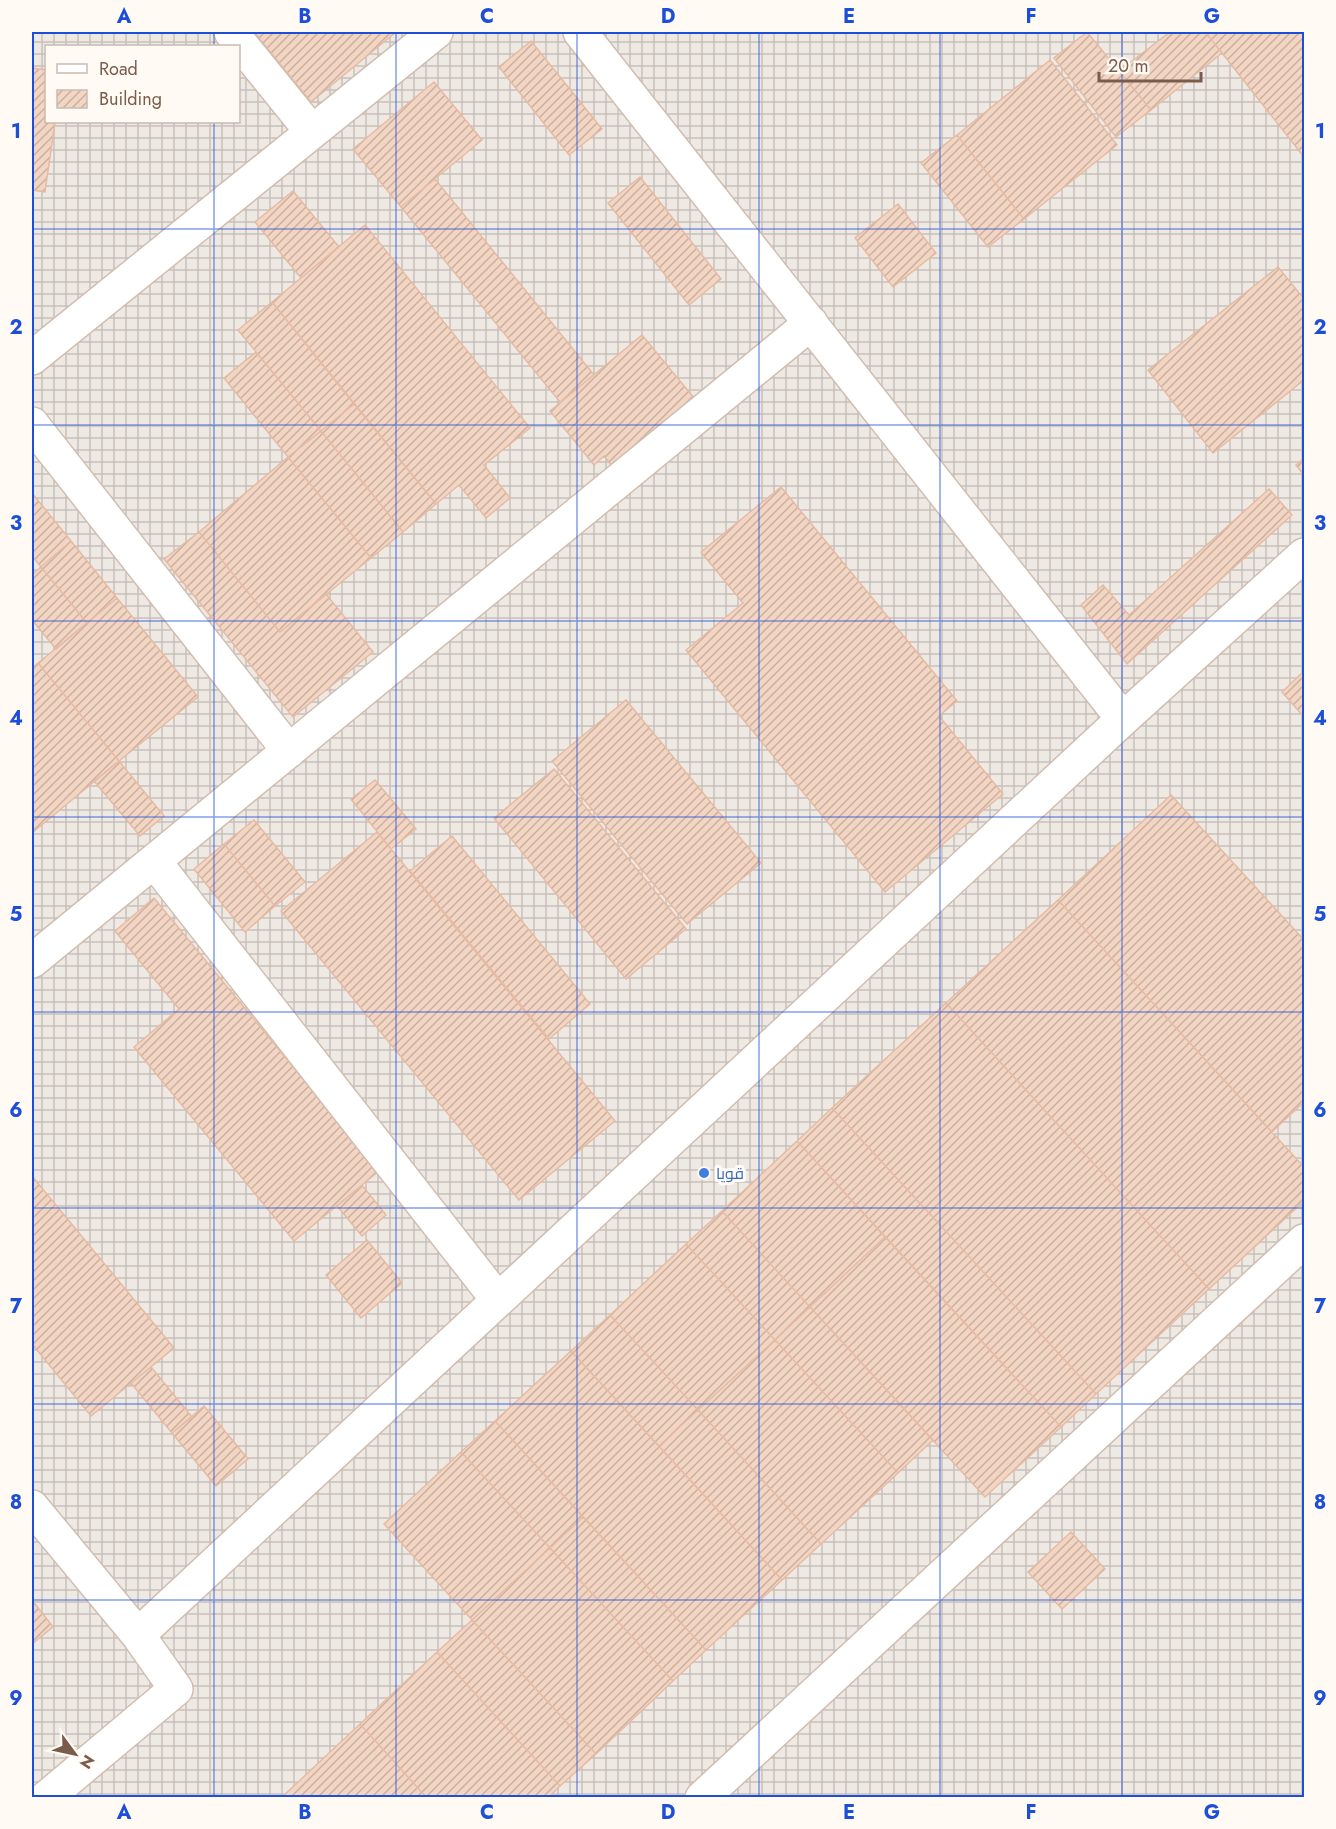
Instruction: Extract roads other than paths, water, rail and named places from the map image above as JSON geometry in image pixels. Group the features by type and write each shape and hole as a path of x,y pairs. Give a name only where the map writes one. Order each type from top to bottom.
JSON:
{"street":[{"path":"231,32 312,132"},
{"path":"32,358 436,32"},
{"path":"580,32 1123,718"},
{"path":"32,961 811,323"},
{"path":"32,424 289,751"},
{"path":"138,1635 1123,718 1305,555"},
{"path":"154,861 498,1300"},
{"path":"702,1797 1305,1241"},
{"path":"32,1507 138,1635 177,1689 46,1797"}],"place":[{"name":"قويا","path":"704,1173"}]}
